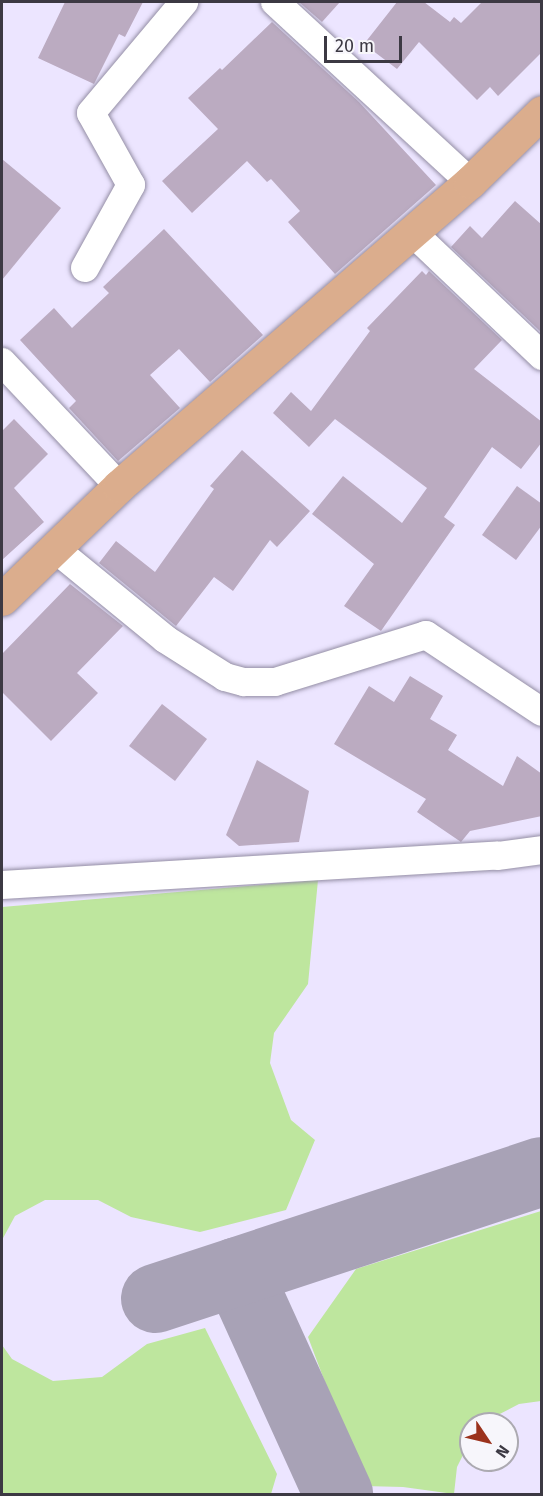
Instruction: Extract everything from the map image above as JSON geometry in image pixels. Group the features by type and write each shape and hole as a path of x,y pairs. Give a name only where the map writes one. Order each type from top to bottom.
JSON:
{"main road":[{"path":"2,599 119,486 470,182 542,111"}],"street":[{"path":"85,268 131,185 92,113 184,2"},
{"path":"275,2 470,182"},
{"path":"412,232 542,356"},
{"path":"2,362 119,486"},
{"path":"54,548 165,639 225,677 244,682 275,682 426,635 542,712"},
{"path":"2,885 497,856 542,850"}],"green space":[{"path":"318,880 308,984 274,1033 270,1063 291,1120 315,1140 286,1210 200,1232 131,1217 98,1200 45,1200 15,1216 2,1240 2,907"},
{"path":"541,1211 541,1401 519,1404 504,1412 459,1412 459,1463 454,1494 403,1487 364,1486 308,1337 356,1269"},
{"path":"205,1328 277,1474 271,1494 2,1494 2,1345 12,1359 53,1381 102,1377 147,1344"}],"building":[{"path":"65,2 143,2 125,37 119,34 94,84 38,58"},
{"path":"299,2 340,2 322,22"},
{"path":"397,2 424,2 450,22 454,17 461,23 482,2 542,2 542,52 498,96 490,87 477,100 419,42 397,69 364,44"},
{"path":"272,22 359,102 436,185 335,274 288,222 300,211 271,179 267,182 247,161 192,213 162,181 218,129 188,98 220,68 222,70"},
{"path":"2,159 61,208 2,280"},
{"path":"515,201 542,225 542,333 451,247 470,226 482,238"},
{"path":"164,229 263,335 210,382 179,349 150,375 180,408 118,461 69,408 76,401 20,340 54,308 72,328 109,293 103,287"},
{"path":"422,271 426,275 429,271 502,340 474,369 542,422 542,442 521,469 492,447 444,517 455,525 381,631 344,606 374,564 312,514 343,476 402,523 427,488 335,419 309,447 273,413 291,392 311,411 370,331 367,328"},
{"path":"14,419 48,454 14,488 44,522 2,560 2,431"},
{"path":"242,450 310,511 277,547 270,540 233,591 214,577 176,626 99,563 116,541 155,572 214,489 210,486"},
{"path":"517,486 542,504 542,525 516,560 482,535"},
{"path":"70,584 123,626 77,673 98,693 51,741 2,692 2,654"},
{"path":"410,676 443,696 430,719 457,735 448,750 503,786 517,756 542,774 542,816 470,831 461,842 417,812 426,799 334,744 369,686 394,702"},
{"path":"162,704 207,739 175,781 129,746"},
{"path":"257,760 309,791 299,842 239,846 226,835"}],"taxiway":[{"path":"155,1298 542,1171"},
{"path":"237,1271 338,1494"}]}
